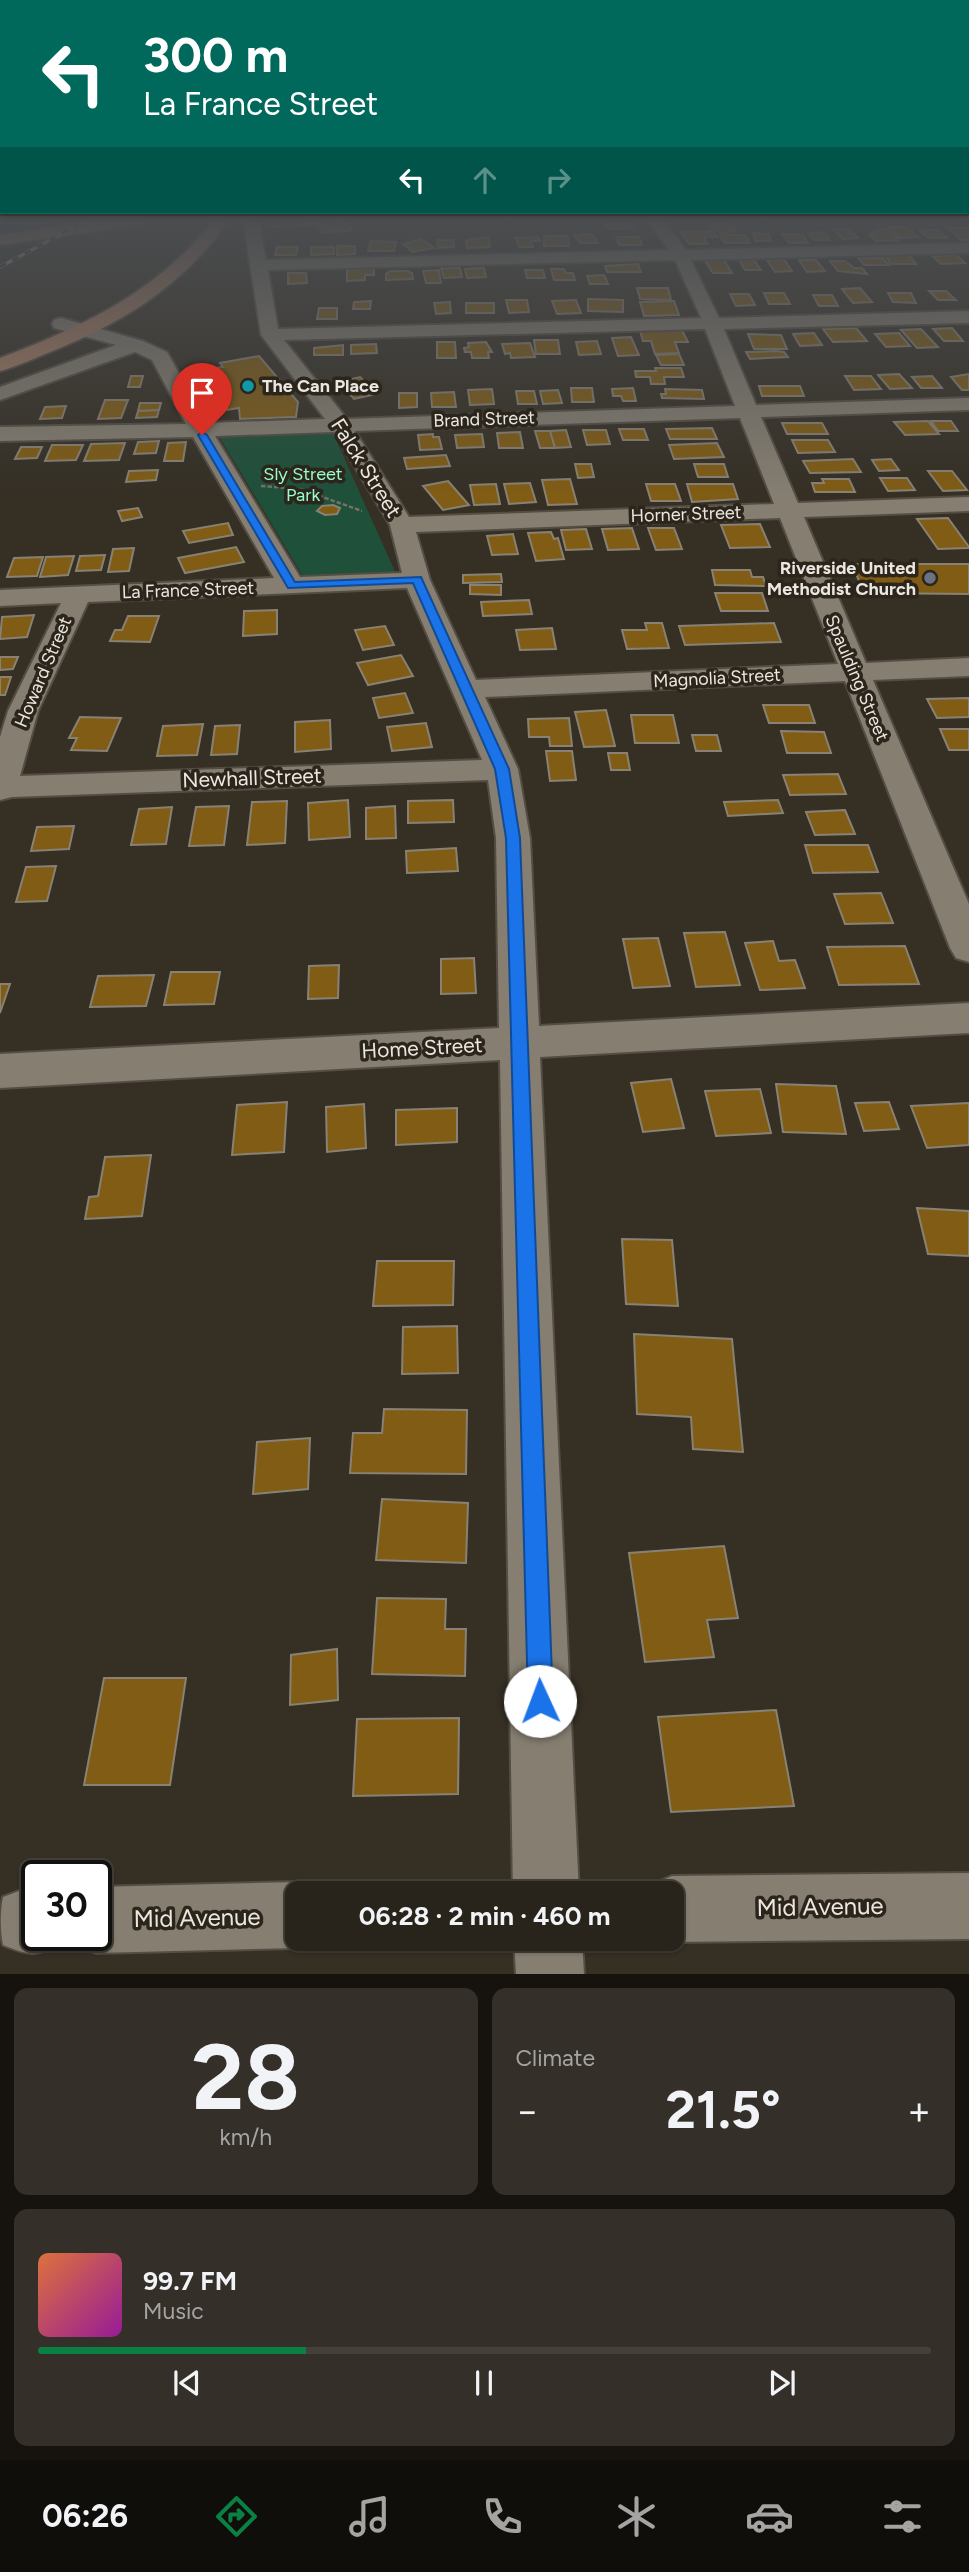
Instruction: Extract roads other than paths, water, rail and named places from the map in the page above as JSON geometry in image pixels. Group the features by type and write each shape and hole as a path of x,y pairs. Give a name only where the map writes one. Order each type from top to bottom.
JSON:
{"main road":[{"path":"0,350 85,311"},
{"path":"0,365 84,329 117,311"}],"street":[{"name":"Falck Street","path":"266,311 270,335 340,424 402,525 417,580 502,769 513,838 547,1881"},
{"name":"Spaulding Street","path":"707,311 969,948"},
{"path":"270,335 969,317"},
{"path":"61,324 136,345 160,356 200,430 292,586"},
{"path":"0,394 136,345"},
{"name":"Brand Street","path":"0,434 200,430 969,404"},
{"name":"Horner Street","path":"402,525 969,504"},
{"name":"La France Street","path":"0,598 417,580"},
{"name":"Howard Street","path":"1,789 12,712 78,595"},
{"name":"Magnolia Street","path":"465,689 969,667"},
{"name":"Newhall Street","path":"1,789 502,769"},
{"name":"Home Street","path":"0,1071 969,1018"},
{"name":"Mid Avenue","path":"684,1909 969,1906"},
{"name":"Mid Avenue","path":"112,1920 285,1915"},
{"path":"549,1951 550,1973"}],"place":[{"name":"The Can Place","path":"248,386"},
{"name":"Riverside United Methodist Church","path":"930,578"}],"park label":[{"name":"Sly Street Park","path":"303,484"}]}
